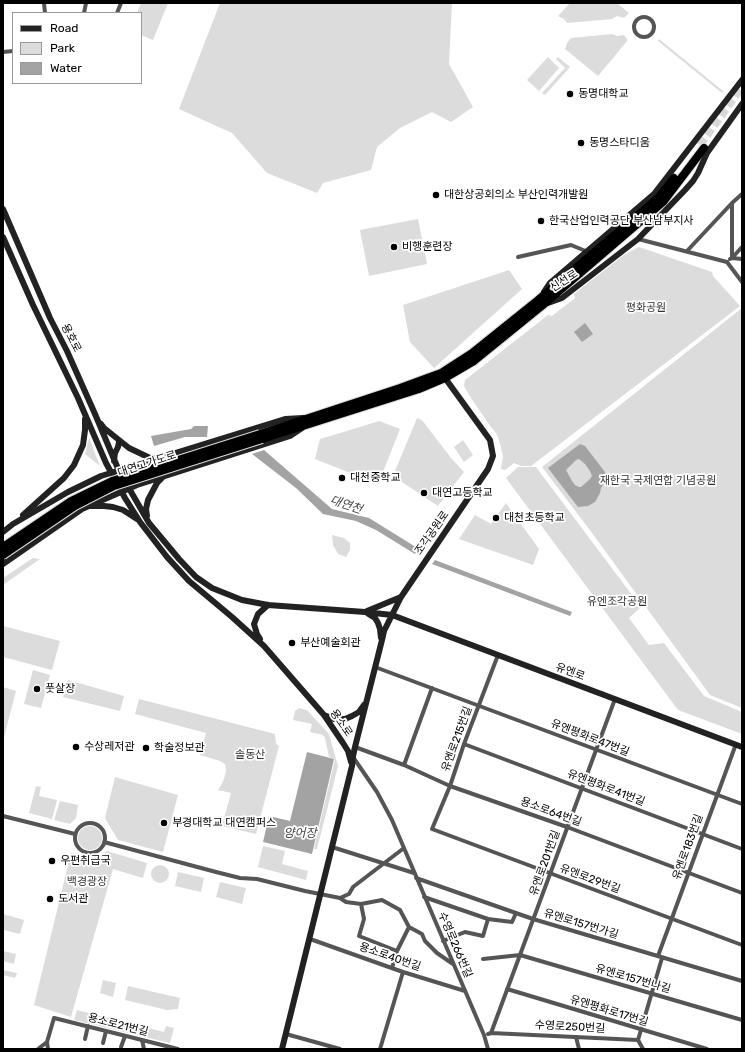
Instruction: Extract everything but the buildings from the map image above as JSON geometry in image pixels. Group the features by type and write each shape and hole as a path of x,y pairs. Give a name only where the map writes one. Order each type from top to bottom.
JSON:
{"highway":[{"name":"신선로","path":"540,302 663,202 702,146"},
{"path":"309,420 419,389 445,378 474,361 540,302"},
{"path":"309,420 441,373 472,354 540,302"},
{"name":"대연고가도로","path":"3,555 75,506 114,486 309,420"},
{"name":"대연고가도로","path":"3,547 71,501 112,481 261,436"}],"main road":[{"path":"540,302 550,283 654,194 742,80"},
{"name":"신선로","path":"540,302 562,298 638,239 693,181 707,153 742,105"},
{"name":"용호로","path":"3,209 50,318 67,350 120,474"},
{"name":"용호로","path":"3,237 113,476"},
{"path":"17,270 18,266 22,264 29,276 34,280"},
{"path":"33,305 47,325 50,324 50,318"},
{"name":"조각공원로","path":"382,640 401,598 429,554 488,469 493,456 490,440 445,378"},
{"path":"95,414 104,428 119,442 141,455 150,458 160,458"},
{"path":"3,532 64,478 74,465 83,445 85,415"},
{"path":"13,524 89,481 120,474 160,458 285,419 309,420"},
{"path":"3,564 82,509 128,489 165,476 290,436 309,420"},
{"path":"114,461 119,442"},
{"path":"120,474 149,523 196,577 212,588 242,600 268,606 365,612 401,598"},
{"name":"용소로","path":"113,476 140,522 167,557 189,581 264,646 324,715 348,752 352,766"},
{"path":"149,523 146,509 148,500 157,483 165,476"},
{"path":"82,509 95,506 112,507 123,510 140,522"},
{"path":"264,646 257,634 254,624 258,614 268,606"},
{"path":"282,1049 382,640 380,629 375,618 365,612"},
{"name":"유엔로","path":"365,612 392,615 739,746"},
{"path":"324,715 334,719 352,716 359,712 366,702"}],"street":[{"path":"645,17 651,19 654,28 651,34 644,37 636,32 634,26 639,18 645,17"},
{"path":"687,251 742,194"},
{"path":"732,203 732,258"},
{"path":"638,239 727,262 742,282"},
{"path":"518,257 570,245 588,252"},
{"path":"727,262 742,247"},
{"path":"732,258 742,259"},
{"name":"유엔로215번길","path":"432,829 450,786 464,744 498,656"},
{"name":"유엔평화로47번길","path":"376,667 742,804"},
{"path":"404,765 432,688"},
{"name":"유엔로201번길","path":"491,1033 615,699"},
{"name":"유엔평화로41번길","path":"464,744 742,849"},
{"name":"유엔로183번길","path":"638,1040 652,993 671,918 717,795 739,746"},
{"name":"용소로64번길","path":"355,747 404,765 450,786 568,827 742,893"},
{"name":"수영로266번길","path":"353,756 377,792 392,820 484,1035 488,1049"},
{"path":"3,816 75,834"},
{"path":"94,823 103,830 105,836 104,842 101,848 95,852 85,852 77,847 74,838 75,834 76,830 82,824 94,823"},
{"name":"유엔로29번길","path":"432,829 742,945"},
{"path":"104,842 240,878 257,879 340,898 346,902 361,904 382,900 400,910 409,927 422,934 425,941 437,953 453,964"},
{"path":"332,847 414,873"},
{"path":"340,898 349,894 353,887 404,848"},
{"name":"유엔로157번가길","path":"416,878 533,919 742,981"},
{"path":"424,897 488,919 512,922 516,913"},
{"path":"361,904 364,919 359,936 397,951"},
{"path":"444,941 466,932 483,936 488,919"},
{"path":"392,968 397,951 409,927"},
{"name":"용소로40번길","path":"310,939 465,992"},
{"path":"484,959 520,955"},
{"name":"유엔로157번나길","path":"520,955 742,1020"},
{"path":"380,1049 403,972"},
{"name":"유엔평화로17번길","path":"507,989 706,1049"},
{"name":"용소로21번길","path":"47,1042 54,1018 178,1049"},
{"path":"84,1039 88,1026"},
{"path":"103,1043 106,1031"},
{"name":"수영로250번길","path":"484,1035 491,1033 638,1040"},
{"path":"286,1034 340,1049"},
{"path":"121,1047 125,1036"},
{"path":"576,1037 579,1049"},
{"path":"142,1040 144,1049"},
{"path":"638,1040 643,1049"},
{"path":"38,1049 47,1042 48,1049"}],"green space":[{"path":"141,3 168,3 153,40 142,35 142,12 137,12"},
{"path":"220,3 452,3 449,64 473,107 451,122 432,112 400,128 377,147 371,170 323,183 317,193 267,173 232,133 179,109"},
{"path":"570,3 617,3 629,13 624,18 617,16 612,19 567,23 564,19 558,16"},
{"path":"612,34 617,36 624,35 628,40 598,76 565,49 571,38"},
{"path":"659,39 724,91 722,93 658,41"},
{"path":"548,57 559,68 539,91 527,80"},
{"path":"558,57 570,67 545,95 542,93 565,68 556,59"},
{"name":"비행훈련장","path":"418,219 427,264 369,276 360,230"},
{"name":"평화공원","path":"639,247 712,272 713,276 740,306 531,466 521,466 514,463 505,470 501,469 503,456 499,440 496,433 464,386 465,380 548,315 552,316 575,298 574,294 625,254"},
{"path":"509,270 522,289 434,368 410,342 403,305"},
{"name":"재한국 국제연합 기념공원","path":"742,308 742,708 710,695 542,467"},
{"path":"417,418 422,420 451,458 464,472 438,506 393,476"},
{"path":"379,421 400,429 381,477 373,482 315,459 320,439"},
{"path":"89,438 100,466 85,454"},
{"path":"463,440 473,455 464,462 454,447"},
{"name":"유엔조각공원","path":"518,467 536,467 641,607 629,618 649,645 664,643 704,696 742,712 742,734 678,710 506,478"},
{"path":"506,503 539,549 533,565 459,539 475,515 491,524"},
{"path":"332,535 344,538 350,543 350,550 346,557 338,554 333,545"},
{"path":"33,558 40,559 3,585 3,578"},
{"path":"3,626 60,641 52,670 3,657"},
{"name":"풋살장","path":"33,670 50,675 41,708 24,704"},
{"path":"68,680 124,696 120,711 63,697"},
{"path":"3,687 16,691 3,741"},
{"name":"솔동산","path":"139,699 275,734 276,744 279,746 256,834 222,826 231,793 218,790 224,779 226,771 225,764 200,755 206,733 135,714"},
{"path":"299,708 307,710 329,734 338,766 317,849 314,849 335,759 329,757 323,735 310,732 312,724 293,720 295,711"},
{"path":"115,777 178,795 163,852 118,840 105,818"},
{"path":"36,786 41,787 39,796 57,800 52,819 29,813"},
{"path":"60,801 78,805 76,818 70,824 54,820"},
{"path":"90,826 98,830 102,838 98,846 90,850 82,846 78,838 82,830"},
{"path":"263,846 285,851 282,864 308,871 306,880 258,867"},
{"name":"백경광장","path":"107,851 147,863 143,878 113,869 71,1017 34,1005 71,853 91,858 97,857"},
{"path":"160,865 166,868 169,874 166,880 160,883 154,880 151,874 154,868"},
{"path":"178,872 204,878 201,892 175,886"},
{"path":"220,882 246,888 242,904 216,897"},
{"path":"3,914 24,920 20,934 3,930"},
{"path":"3,951 16,954 14,964 3,961"},
{"path":"3,970 17,973 15,978 3,975"},
{"path":"103,980 116,983 113,997 100,993"},
{"path":"128,986 180,998 178,1009 167,1010 125,1000"},
{"path":"77,1010 164,1032 166,1026 174,1028 170,1043 74,1020"}],"water":[{"path":"585,323 593,334 582,342 574,332"},
{"path":"194,426 208,426 207,437 185,437 154,446 151,436 191,429"},
{"path":"580,444 585,446 608,476 595,502 588,506 578,507 548,468","holes":["579,459 585,464 592,476 581,487 579,487 575,485 566,470"]},
{"path":"264,450 332,509 369,518 419,549 415,554 376,530 356,521 323,514 296,488 252,454"},
{"path":"435,560 572,612 570,616 432,564"},
{"name":"양어장","path":"307,752 334,759 312,854 263,842 269,816 290,821"}],"tunnel":[{"path":"700,145 742,87"}],"place":[{"name":"동명대학교","path":"570,94"},
{"name":"동명스타디움","path":"581,143"},
{"name":"대한상공회의소 부산인력개발원","path":"436,195"},
{"name":"한국산업인력공단 부산남부지사","path":"541,221"},
{"name":"비행훈련장","path":"394,247"},
{"name":"대천중학교","path":"342,478"},
{"name":"대연고등학교","path":"424,493"},
{"name":"대천초등학교","path":"496,518"},
{"name":"부산예술회관","path":"292,643"},
{"name":"풋살장","path":"37,689"},
{"name":"수상레저관","path":"76,747"},
{"name":"학술정보관","path":"146,748"},
{"name":"부경대학교 대연캠퍼스","path":"164,823"},
{"name":"우편취급국","path":"52,861"},
{"name":"도서관","path":"50,899"}],"water label":[{"name":"대연천","path":"346,505"}]}
